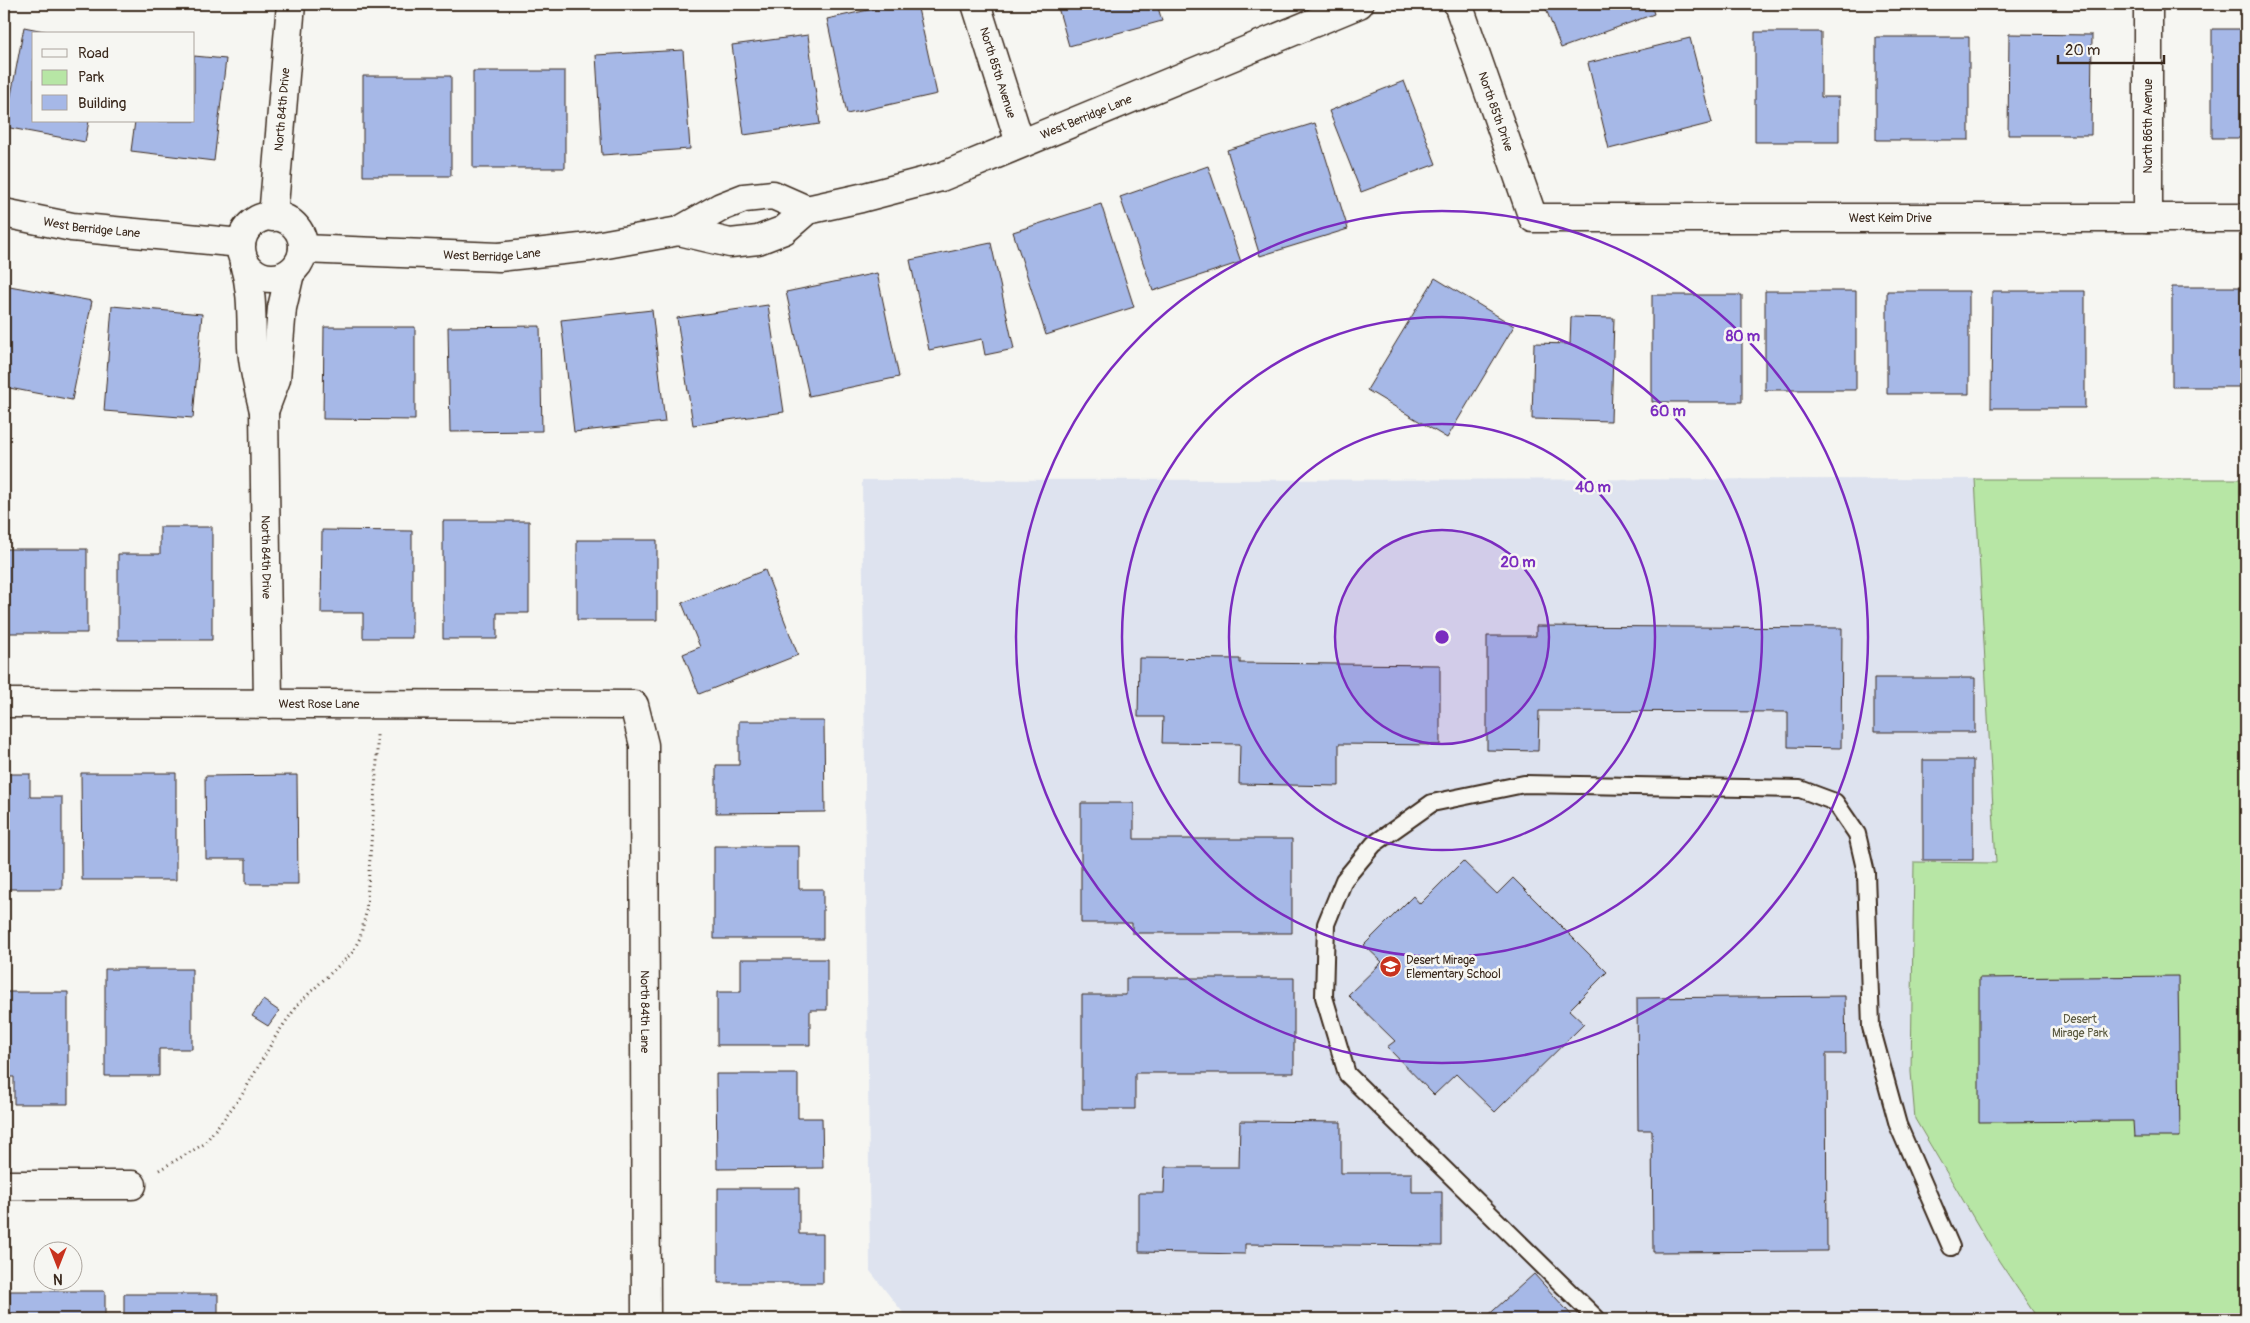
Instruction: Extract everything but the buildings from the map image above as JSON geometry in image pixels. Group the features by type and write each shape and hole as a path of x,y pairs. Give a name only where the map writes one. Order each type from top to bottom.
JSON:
{"street":[{"name":"North 84th Drive","path":"273,217 291,4"},
{"name":"North 85th Avenue","path":"976,4 1020,143"},
{"name":"West Berridge Lane","path":"679,231 730,243 758,240 784,230 807,210 861,198 941,176 1359,4"},
{"name":"North 85th Drive","path":"1458,4 1533,218"},
{"name":"North 86th Avenue","path":"2148,4 2148,218"},
{"name":"West Berridge Lane","path":"302,249 321,252 499,258 590,247 679,231 721,207 744,198 773,196 807,210"},
{"name":"West Berridge Lane","path":"4,212 72,227 242,253 251,270 269,279 280,278 290,273"},
{"path":"242,253 249,226 257,220 273,217 286,220 295,226 300,235 302,249 297,266 290,273"},
{"name":"West Keim Drive","path":"1533,218 2246,218"},
{"name":"North 84th Drive","path":"242,253 249,277 253,311 252,347 256,377 264,411 268,704"},
{"name":"North 84th Drive","path":"264,411 276,379 282,308 290,273"},
{"name":"West Rose Lane","path":"4,703 634,705"},
{"name":"North 84th Lane","path":"634,705 644,745 646,1319"},
{"path":"4,1185 132,1185"}],"lane":[{"path":"1597,1319 1347,1074 1324,997 1326,924 1344,880 1374,844 1432,803 1524,784 1800,789 1836,802 1857,834 1866,872 1871,1027 1898,1125 1951,1247"}],"path":[{"path":"132,1185 204,1144 242,1095 277,1034 299,1002 352,954 360,938 366,913 377,761 377,704"}],"shaded area":[{"name":"Desert Mirage Elementary School","path":"1975,479 1996,863 1914,862 1911,1072 1915,1120 1999,1261 2038,1319 908,1319 870,1271 862,480"}],"green space":[{"name":"Desert Mirage Park","path":"1975,479 2246,479 2246,1317 2241,1319 2038,1319 1999,1261 1915,1119 1911,1072 1914,862 1996,863"}],"place":[{"name":"Desert Mirage Elementary School","path":"1390,967"}]}
